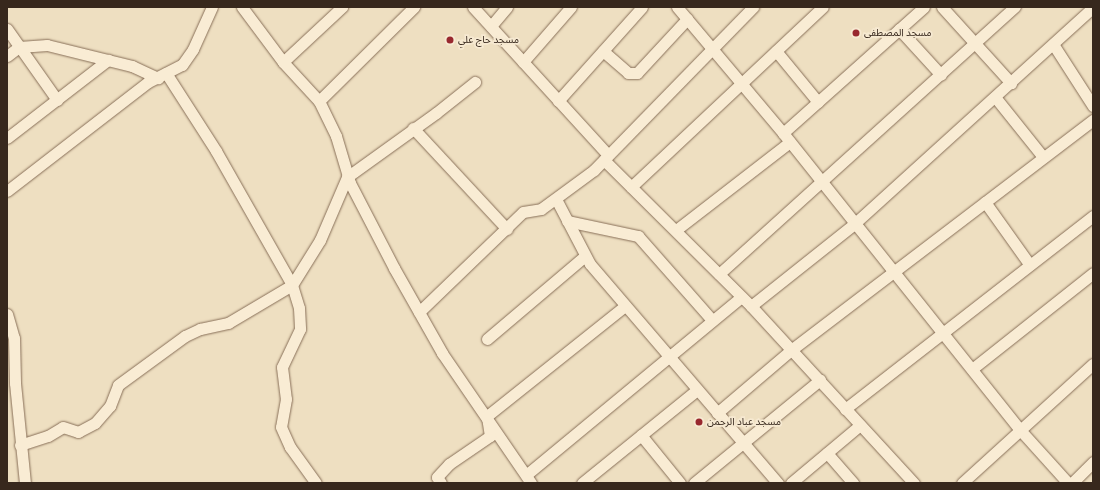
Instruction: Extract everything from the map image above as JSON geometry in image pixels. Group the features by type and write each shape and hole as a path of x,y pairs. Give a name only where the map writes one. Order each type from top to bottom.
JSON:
{"street":[{"path":"7,191 138,89 162,76 186,60 212,7"},
{"path":"242,7 283,62 319,101 336,136 347,177 419,312 442,353 487,416 528,479 668,357 741,297"},
{"path":"283,62 342,7"},
{"path":"319,101 414,7"},
{"path":"473,7 558,101 631,187 751,306 914,483"},
{"path":"491,26 507,7"},
{"path":"523,62 571,7"},
{"path":"558,101 642,7"},
{"path":"677,7 787,138 854,224 945,334 1021,431 1065,482 1093,462"},
{"path":"419,312 523,212 542,209 594,170 711,48 753,7"},
{"path":"631,187 741,82 823,7"},
{"path":"676,230 787,138 818,102 924,7"},
{"path":"942,7 1011,83"},
{"path":"719,274 1015,7"},
{"path":"751,306 854,224 1011,83 1092,7"},
{"path":"603,51 628,73 637,73 687,19"},
{"path":"899,29 941,75"},
{"path":"7,30 57,100"},
{"path":"1053,44 1093,106"},
{"path":"7,56 19,47 47,45 132,66 162,76 216,151 292,285 299,308 300,329 282,367 286,399 281,427 290,447 316,483"},
{"path":"776,50 818,102"},
{"path":"7,138 108,60"},
{"path":"20,445 48,436 63,427 78,432 95,423 110,406 118,385 185,336 200,329 228,323 292,285 320,240 347,177 475,82"},
{"path":"995,97 1043,157"},
{"path":"717,413 791,350 1093,120"},
{"path":"413,128 507,229"},
{"path":"556,199 585,256 668,357 778,483"},
{"path":"984,202 1030,265"},
{"path":"845,409 945,334 1093,216"},
{"path":"567,221 638,236 712,320"},
{"path":"487,339 585,256"},
{"path":"972,369 1093,273"},
{"path":"487,416 625,306"},
{"path":"7,314 14,338 20,445 25,483"},
{"path":"962,483 1093,364"},
{"path":"694,483 820,380"},
{"path":"582,483 697,390"},
{"path":"441,483 437,477 445,468 490,436 487,416"},
{"path":"791,483 860,425"},
{"path":"641,435 680,483"},
{"path":"827,453 853,483"}],"place":[{"name":"مسجد المصطفى","path":"856,33"},
{"name":"مسجد حاج علي","path":"450,40"},
{"name":"مسجد عباد الرحمن","path":"699,422"}]}
